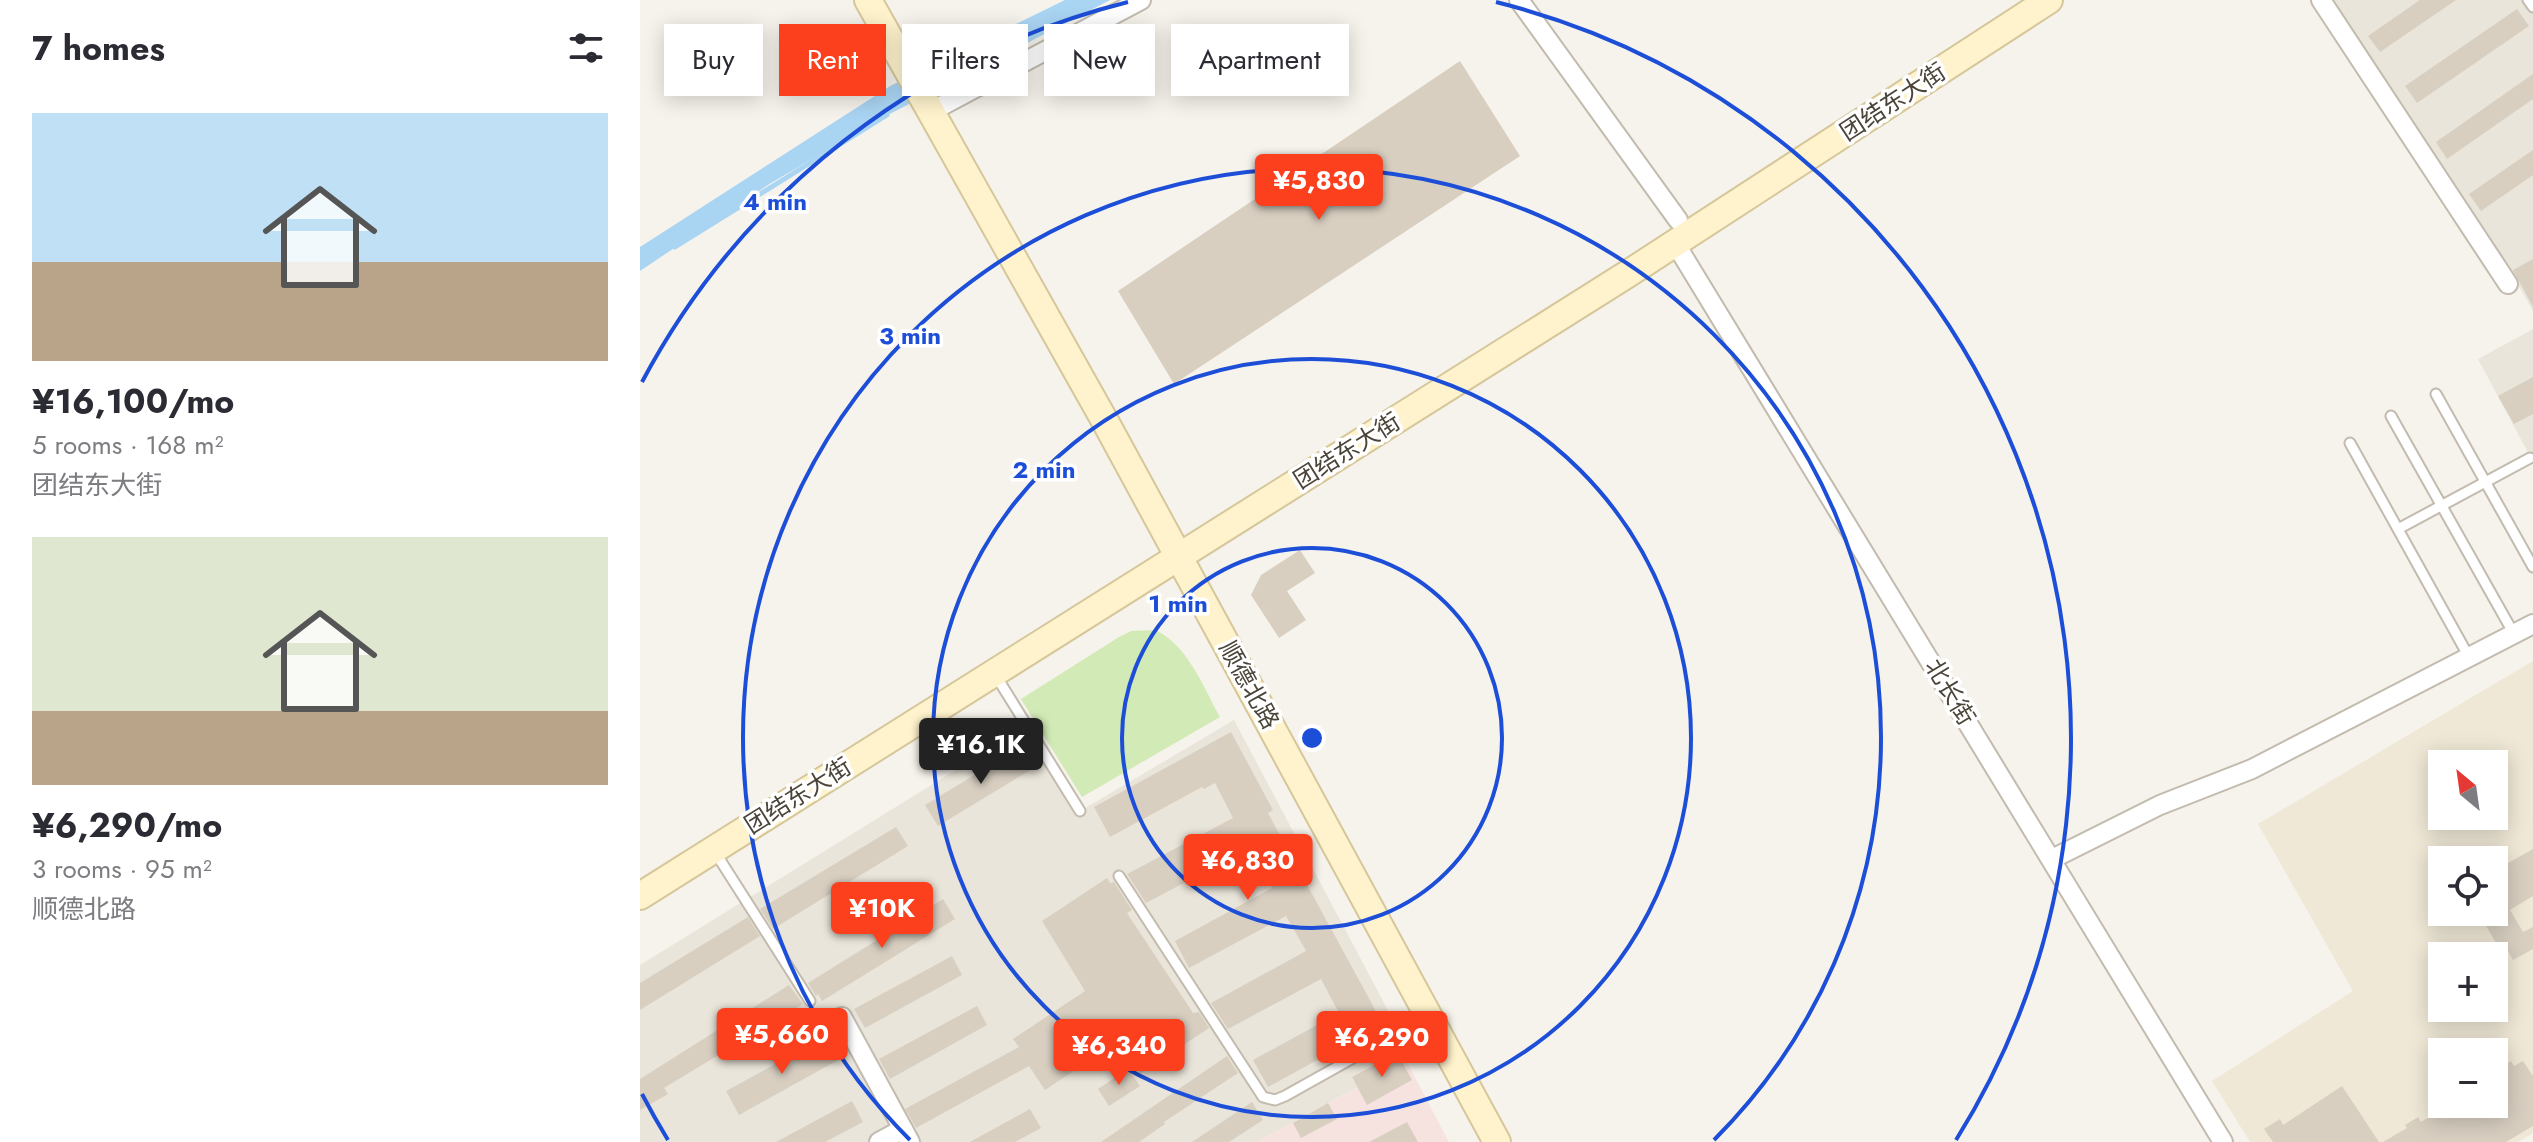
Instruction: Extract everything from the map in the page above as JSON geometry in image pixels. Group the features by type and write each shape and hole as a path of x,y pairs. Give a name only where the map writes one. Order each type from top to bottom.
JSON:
{"main road":[{"name":"顺德北路","path":"868,0 1174,549 1497,1142"},
{"name":"团结东大街","path":"1677,231 2016,0"},
{"name":"团结东大街","path":"640,874 1174,549 2049,0"},
{"name":"团结东大街","path":"640,896 994,673 1174,549"}],"street":[{"path":"928,108 1141,0"},
{"name":"北长街","path":"1519,0 1677,231 2223,1142"},
{"path":"2321,0 2508,284"},
{"path":"2052,859 2160,805 2252,769 2533,624"},
{"path":"842,1017 907,1136 879,1142"}],"lane":[{"path":"2528,0 2533,7"},
{"path":"2436,394 2533,567"},
{"path":"2391,416 2514,634"},
{"path":"2350,443 2470,658"},
{"path":"2398,529 2530,458"},
{"path":"994,673 1080,811"},
{"path":"713,850 810,1001"},
{"path":"1119,876 1263,1097 1275,1100 1285,1096 1429,1016"}],"shaded area":[{"path":"2331,0 2533,0 2533,311 2502,256"},
{"path":"2533,329 2533,462 2478,359"},
{"path":"2533,661 2533,1133 2518,1142 2250,1142 2212,1081 2353,991 2258,824"},
{"path":"1234,720 1408,1048 1353,1077 1358,1087 1257,1142 640,1142 640,965 1022,729 1075,814"},
{"path":"1401,1051 1449,1142 1257,1142 1357,1088 1352,1077"}],"green space":[{"path":"1155,630 1186,656 1220,717 1082,797 1021,699 1119,637 1131,631"}],"water":[{"path":"1065,0 1110,0 1064,24 1044,24 1044,34 1028,42 1028,24 1016,24"},
{"path":"902,80 902,96 925,96 771,183 640,271 640,247 875,96 886,96 886,89"}],"building":[{"path":"2420,0 2456,0 2380,52 2368,36"},
{"path":"2517,9 2529,26 2417,103 2405,86"},
{"path":"1460,61 1520,156 1174,384 1118,291"},
{"path":"2533,74 2533,99 2447,159 2436,142"},
{"path":"2533,150 2533,175 2481,211 2469,194"},
{"path":"2533,259 2533,307 2513,270"},
{"path":"2533,377 2533,414 2514,424 2498,396"},
{"path":"1300,550 1315,573 1287,591 1306,620 1279,638 1251,595 1261,575"},
{"path":"1231,732 1273,810 1268,813 1383,1024 1268,1087 1253,1060 1339,1013 1321,979 1228,1029 1211,1003 1306,951 1286,916 1189,968 1175,941 1272,888 1250,848 1146,903 1127,874 1233,818 1215,783 1110,837 1094,807"},
{"path":"1024,745 1037,766 938,826 925,805"},
{"path":"896,827 908,846 773,929 760,909"},
{"path":"2533,849 2533,896 2510,910 2523,932 2533,927 2533,949 2513,960 2508,952 2508,942 2496,942 2486,926 2508,926 2508,863"},
{"path":"1107,878 1110,883 1114,882 1132,910 1127,913 1193,1013 1199,1012 1209,1028 1140,1074 1119,1041 1045,1090 1029,1066 916,1128 905,1109 1019,1047 1013,1039 1085,991 1042,921"},
{"path":"943,899 955,919 822,1001 818,994 816,996 808,983"},
{"path":"748,917 760,936 640,1010 640,983"},
{"path":"952,956 962,975 865,1028 854,1009"},
{"path":"789,985 803,1004 664,1088 668,1094 640,1110 640,1079"},
{"path":"977,1006 987,1025 890,1079 879,1059"},
{"path":"825,1037 838,1060 739,1115 726,1091"},
{"path":"1397,1053 1412,1080 1367,1105 1352,1077"},
{"path":"1227,1056 1238,1073 1139,1142 1101,1142"},
{"path":"2511,1061 2514,1066 2523,1061 2533,1076 2533,1126 2506,1142 2383,1142 2407,1128 2405,1125 2418,1117 2421,1122 2428,1118 2508,1118 2508,1063"},
{"path":"1128,1069 1140,1086 1109,1106 1098,1089"},
{"path":"2342,1086 2379,1142 2273,1142 2264,1129 2280,1119 2283,1125"},
{"path":"852,1101 863,1122 825,1142 776,1142"},
{"path":"1252,1102 1263,1120 1229,1142 1192,1142"},
{"path":"1328,1103 1337,1119 1301,1138 1293,1123"},
{"path":"1030,1109 1041,1128 1015,1142 970,1142"},
{"path":"1407,1122 1418,1142 1369,1142"}],"waterway":[{"path":"675,247 887,115"}]}
